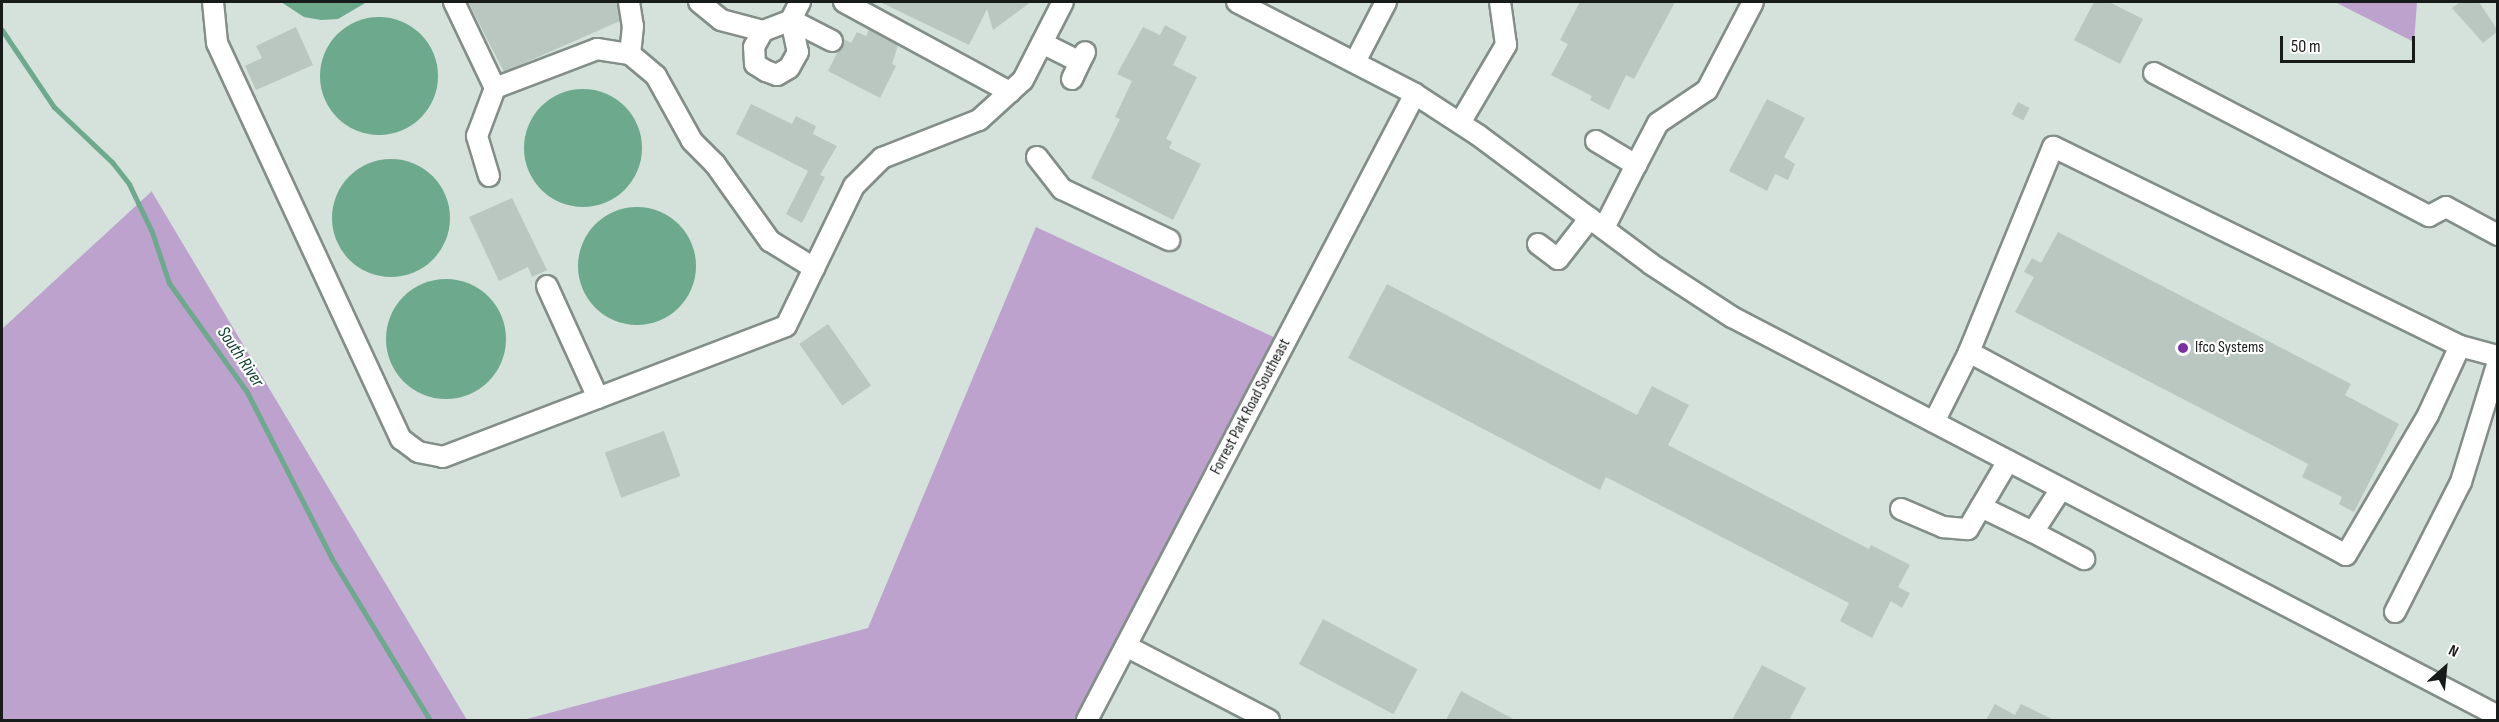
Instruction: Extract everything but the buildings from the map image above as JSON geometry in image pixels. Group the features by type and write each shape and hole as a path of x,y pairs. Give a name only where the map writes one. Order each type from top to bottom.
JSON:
{"street":[{"path":"213,2 217,43 401,440 418,452 443,457 786,326 854,186 882,158 979,120 1023,80 1063,2"},
{"path":"454,2 495,88 477,136 489,176"},
{"path":"629,2 633,26 630,54"},
{"path":"699,2 721,20 763,31 791,21 832,41"},
{"path":"763,31 754,46 755,64 777,75 789,68 798,52 791,21 800,2"},
{"path":"844,2 1010,92"},
{"path":"1237,2 1415,94 1460,123 1597,223 1732,317 2486,715"},
{"path":"1355,62 1386,2"},
{"path":"1460,123 1506,45 1500,2"},
{"path":"1538,244 1558,259 1597,223 1636,165 1658,123 1707,90 1753,2"},
{"path":"1042,44 1079,64"},
{"path":"495,88 597,49 630,54 656,76 692,141 715,164 770,242 814,268"},
{"path":"2154,73 2429,216 2446,207 2498,235"},
{"name":"Forrest Park Road Southeast","path":"1087,720 1415,94"},
{"path":"1596,141 1636,165"},
{"path":"1934,422 1969,352 2053,147 2460,346 2498,356"},
{"path":"1036,158 1062,189 1168,240"},
{"path":"547,286 598,398"},
{"path":"1969,352 2346,555 2428,415 2460,346"},
{"path":"2395,612 2461,482 2498,362"},
{"path":"1901,509 1943,527 1968,530 2008,461"},
{"path":"2033,532 2061,489"},
{"path":"1981,507 2084,560"},
{"path":"1126,646 1269,720"}],"shaded area":[{"path":"281,2 367,2 338,19 321,20 304,17"},
{"path":"2335,2 2417,2 2414,42"},
{"path":"379,17 402,21 421,34 434,53 438,76 434,99 421,118 402,131 379,135 356,131 337,118 324,99 320,76 324,53 337,34 356,21"},
{"path":"583,89 606,93 625,106 638,125 642,148 638,171 625,190 606,203 583,207 560,203 541,190 528,171 524,148 528,125 541,106 560,93"},
{"path":"391,159 414,163 433,176 446,195 450,218 446,241 433,260 414,273 391,277 368,273 349,260 336,241 332,218 336,195 349,176 368,163"},
{"path":"152,191 467,720 2,720 2,329"},
{"path":"637,207 659,212 679,224 691,244 696,266 691,288 679,308 659,320 637,325 615,320 595,308 583,288 578,266 583,244 595,224 615,212"},
{"path":"1036,227 1293,346 1079,720 523,720 868,628"},
{"path":"446,279 469,284 488,297 501,316 506,339 501,362 488,381 469,394 446,399 423,394 404,381 391,362 386,339 391,316 404,297 423,284"}],"waterway":[{"name":"South River","path":"2,30 54,107 112,162 129,184 152,232 169,283 247,392 332,559 430,720"}],"place":[{"name":"Ifco Systems","path":"2183,348"}]}
